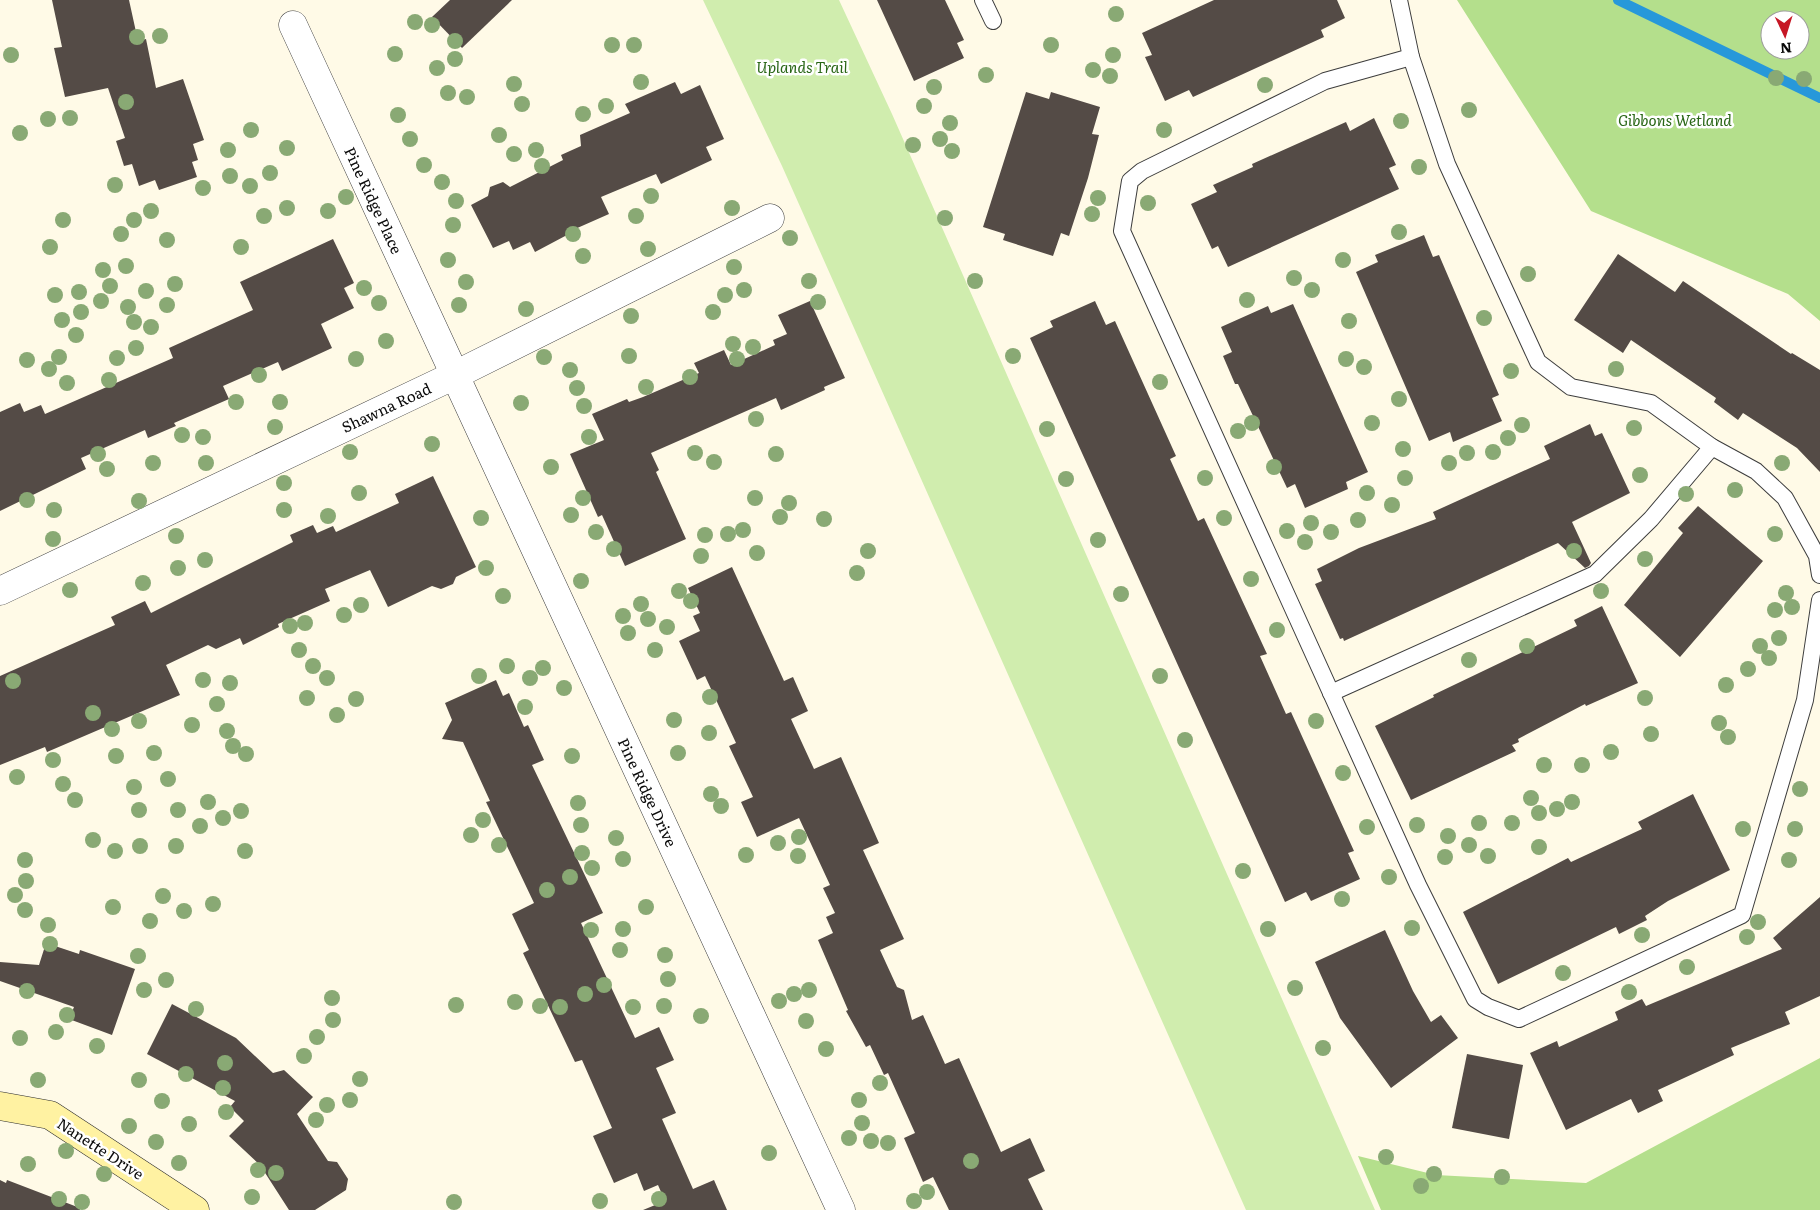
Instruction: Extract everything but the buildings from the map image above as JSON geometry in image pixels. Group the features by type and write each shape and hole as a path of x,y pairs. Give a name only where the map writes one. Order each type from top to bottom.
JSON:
{"street":[{"name":"Pine Ridge Place","path":"293,25 455,375"},
{"name":"Shawna Road","path":"0,591 455,375 770,218"},
{"name":"Pine Ridge Drive","path":"455,375 840,1210"},
{"name":"Nanette Drive","path":"0,1106 50,1115 195,1210"}],"lane":[{"path":"983,0 993,21"},
{"path":"1399,0 1411,57 1447,164 1538,362 1571,387 1651,403 1712,447 1756,472 1785,498 1817,556 1820,575"},
{"path":"1411,57 1325,81 1142,171 1130,181 1125,202 1122,230 1418,885 1475,999 1488,1007 1519,1019 1742,915 1805,700 1820,600"},
{"path":"1332,693 1595,574 1651,519 1712,447"}],"green space":[{"name":"Uplands Trail","path":"703,0 839,0 892,114 1375,1210 1246,1210 782,166"},
{"name":"Gibbons Wetland","path":"1457,0 1820,0 1820,321 1788,294 1591,211"},
{"path":"1820,1058 1820,1210 1381,1210 1358,1156 1436,1175 1586,1183"}],"waterway":[{"path":"1618,0 1820,98"}]}
